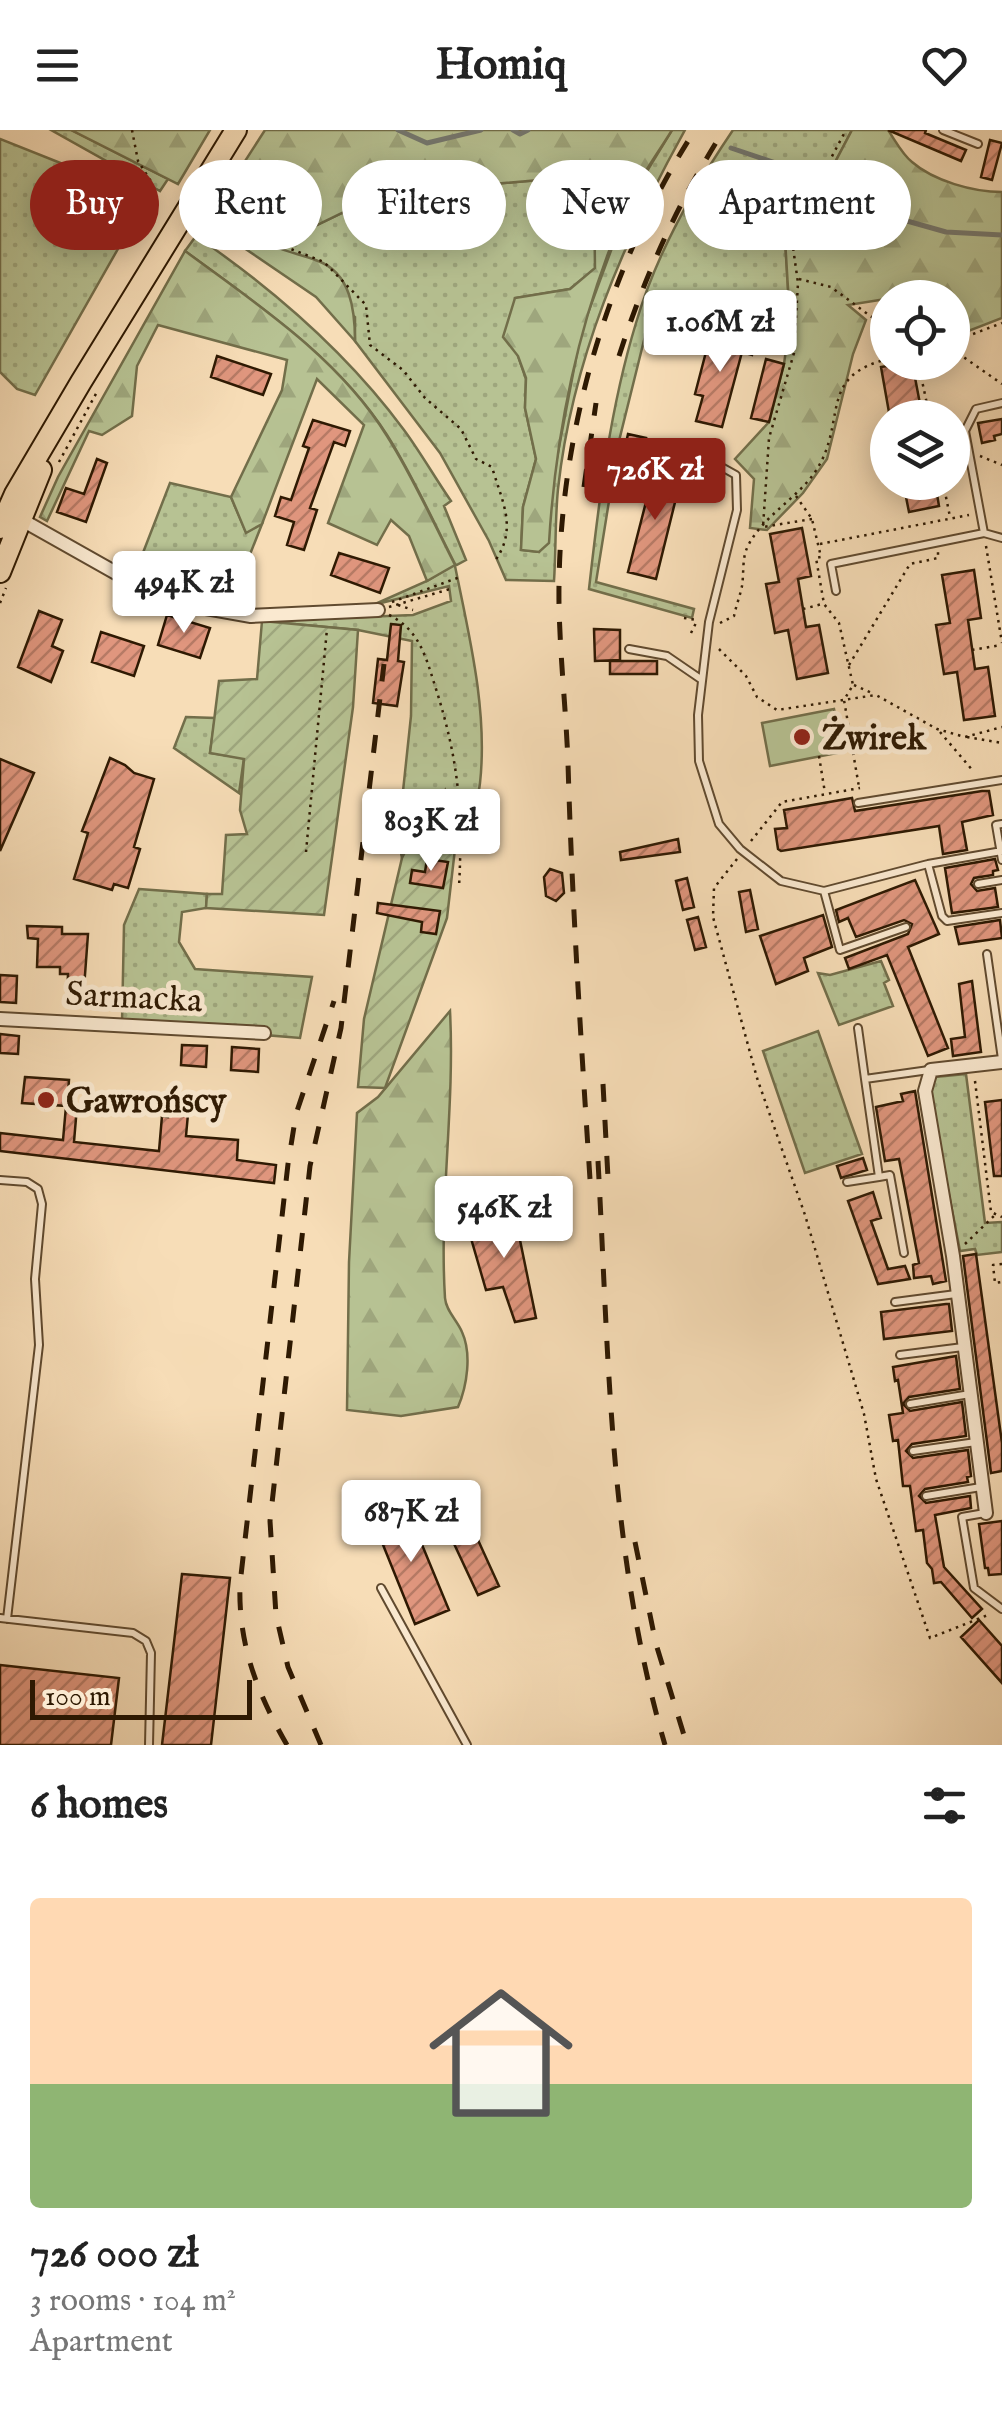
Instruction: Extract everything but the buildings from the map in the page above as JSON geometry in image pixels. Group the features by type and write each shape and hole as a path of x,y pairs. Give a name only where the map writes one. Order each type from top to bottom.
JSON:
{"main road":[{"path":"0,528 7,499 55,431 236,130"},
{"path":"0,572 55,431"}],"street":[{"path":"22,520 132,582 206,608 251,616 378,610"},
{"name":"Sarmacka","path":"0,1019 264,1033"},
{"path":"986,1513 953,1256 925,1091 930,1070 1002,1061"}],"lane":[{"path":"943,130 978,144"},
{"path":"970,421 976,409 1002,403"},
{"path":"656,451 718,465 736,475 737,510 708,622 698,761 720,824 742,851 782,881 824,890 928,864 1001,851"},
{"path":"970,456 984,533"},
{"path":"836,591 831,564 984,533 1002,538"},
{"path":"629,649 667,656 702,680"},
{"path":"858,803 1002,780"},
{"path":"1002,824 996,825 1002,860"},
{"path":"928,864 946,922 1002,913"},
{"path":"978,884 1002,880"},
{"path":"824,890 840,950 906,927"},
{"path":"987,954 1002,1061"},
{"path":"858,1028 879,1177"},
{"path":"866,1079 930,1070"},
{"path":"848,1182 890,1176 904,1253"},
{"path":"0,1180 27,1182 38,1189 42,1204 35,1279 39,1345 3,1618 132,1633 146,1641 151,1654 150,1745"},
{"path":"895,1302 958,1294"},
{"path":"900,1356 964,1346"},
{"path":"910,1404 971,1394"},
{"path":"914,1452 977,1442"},
{"path":"926,1496 983,1487"},
{"path":"986,1513 962,1517 974,1588 1000,1608"},
{"path":"381,1588 467,1745"}],"path":[{"path":"132,130 138,160"},
{"path":"763,526 769,438 794,354 797,278 790,233 846,130"},
{"path":"293,250 324,262 366,306 370,344 403,370 424,398 461,428 476,459 492,467 506,516 508,543 495,560"},
{"path":"797,278 831,287 870,316"},
{"path":"970,335 1002,322"},
{"path":"970,361 1002,383"},
{"path":"708,622 720,623 734,616 746,549 763,526 796,496 823,458 832,415 846,379 870,363"},
{"path":"57,466 100,386"},
{"path":"970,450 1002,465"},
{"path":"796,496 812,519 821,557 816,558 824,604 839,623 853,684 844,700 860,788 782,802 714,888 713,916 758,1078 805,1214 859,1396 876,1479 930,1638 985,1618 1000,1608"},
{"path":"946,500 950,518"},
{"path":"818,544 980,512"},
{"path":"763,526 812,519"},
{"path":"972,650 1002,644 984,533"},
{"path":"848,666 910,564 938,558 937,546"},
{"path":"378,610 460,577"},
{"path":"378,610 450,590"},
{"path":"397,604 413,610"},
{"path":"803,609 824,604"},
{"path":"378,610 403,622 421,643 455,752 462,829 459,886"},
{"path":"306,852 328,612"},
{"path":"684,618 698,620 692,633"},
{"path":"707,637 746,676 757,696 777,710 876,695"},
{"path":"853,684 937,729 1002,744"},
{"path":"965,737 1002,727"},
{"path":"937,729 986,783"},
{"path":"819,756 826,794"},
{"path":"953,1256 999,1215 991,1212 972,1065"},
{"path":"980,1124 988,1123"},
{"path":"984,1156 992,1155"},
{"path":"989,1194 997,1193"},
{"path":"1002,1264 992,1265 995,1283 1002,1282"}],"green space":[{"path":"51,130 71,130 130,160 105,160"},
{"path":"71,130 210,130 192,160 179,160 178,184 159,174 159,160 130,160"},
{"path":"265,130 672,130 653,160 526,160 526,181 506,183 506,160 342,160 342,213 322,223 322,160 246,160"},
{"path":"672,130 685,130 664,171 664,160 654,160"},
{"path":"733,130 852,130 836,160 714,160"},
{"path":"852,130 888,130 909,160 836,160"},
{"path":"0,139 53,160 30,160 30,250 117,250 35,395 17,389 0,372"},
{"path":"911,161 942,180 1002,192 1002,318 970,330 970,280 870,280 870,302 848,305 866,320 853,354 827,459 803,493 767,530 750,528 754,479 735,459 769,422 790,321 786,250 911,250"},
{"path":"159,174 168,179 159,190"},
{"path":"526,181 526,250 596,250 596,268 570,289 515,298 518,356 526,379 525,408 536,459 523,507 521,550 539,552 581,332 611,250 625,250 575,394 558,489 554,581 506,580 440,453 355,341 355,317 276,250 322,250 322,223 342,213 342,250 506,250 506,183"},
{"path":"684,211 684,250 786,250 790,321 652,308 618,445 596,582 694,609 692,618 589,589 601,488 627,355 654,272"},
{"path":"215,250 281,301 334,349 404,430 451,501 444,506 466,560 455,566 476,673 482,756 476,799 455,849 446,792 424,814 402,858 398,838 411,716 412,641 358,630 262,621 413,615 451,601 449,586 373,605 455,564 406,466 345,381 295,334 185,251"},
{"path":"247,250 286,250 318,261 338,274 349,294 355,341 316,297"},
{"path":"595,250 609,250 584,327 565,412 549,543 539,552 521,550 523,507 536,459 525,408 526,378 518,356 503,337 515,298 570,289 595,268"},
{"path":"185,251 295,334 345,382 396,452 455,565 427,581 409,536 391,520 377,545 328,523 364,425 317,379 262,524 246,533 231,497 282,390 287,360 158,325 137,366 132,416 102,435 89,431 47,521 40,517 58,477"},
{"path":"170,483 231,497 246,532 262,524 230,605 134,576"},
{"path":"262,621 358,630 353,707 324,915 206,908 207,894 222,894 226,835 247,834 240,810 244,759 210,753 219,681 257,679"},
{"name":"Żwirek","path":"834,709 842,752 770,766 762,723"},
{"path":"186,717 215,718 210,753 244,758 239,793 174,748"},
{"path":"445,790 455,849 447,918 385,1088 358,1087 364,1019 402,858 424,814"},
{"path":"139,889 207,894 206,908 182,912 179,942 195,969 312,977 300,1038 122,1023 124,925"},
{"path":"881,961 893,1006 839,1025 818,973 830,975"},
{"path":"450,1011 445,1298 465,1341 468,1360 464,1390 458,1407 401,1416 347,1410 357,1113 378,1097"},
{"path":"818,1031 862,1154 805,1173 763,1051"},
{"path":"966,1074 985,1223 1002,1222 1002,1252 977,1255 975,1249 960,1251 929,1092 935,1077"}],"waterway":[{"path":"398,130 427,143 481,130"},
{"path":"513,130 520,134 528,130"},
{"path":"731,148 811,175 900,219 946,232 1002,235"}],"railway":[{"path":"590,1179 559,604 567,480 593,357 612,298 636,240 695,130"},
{"path":"619,356 664,240 724,130"},
{"path":"584,487 596,403"},
{"path":"321,1745 288,1667 276,1615 270,1521 310,1166 341,1028 384,664"},
{"path":"287,1745 267,1706 246,1648 240,1584 296,1114 334,1001"},
{"path":"603,1084 608,1178"},
{"path":"598,1161 609,1382 622,1528 646,1673 665,1745"},
{"path":"635,1542 656,1644 687,1745"}],"place":[{"name":"Żwirek","path":"802,737"},
{"name":"Gawrońscy","path":"46,1100"}]}
